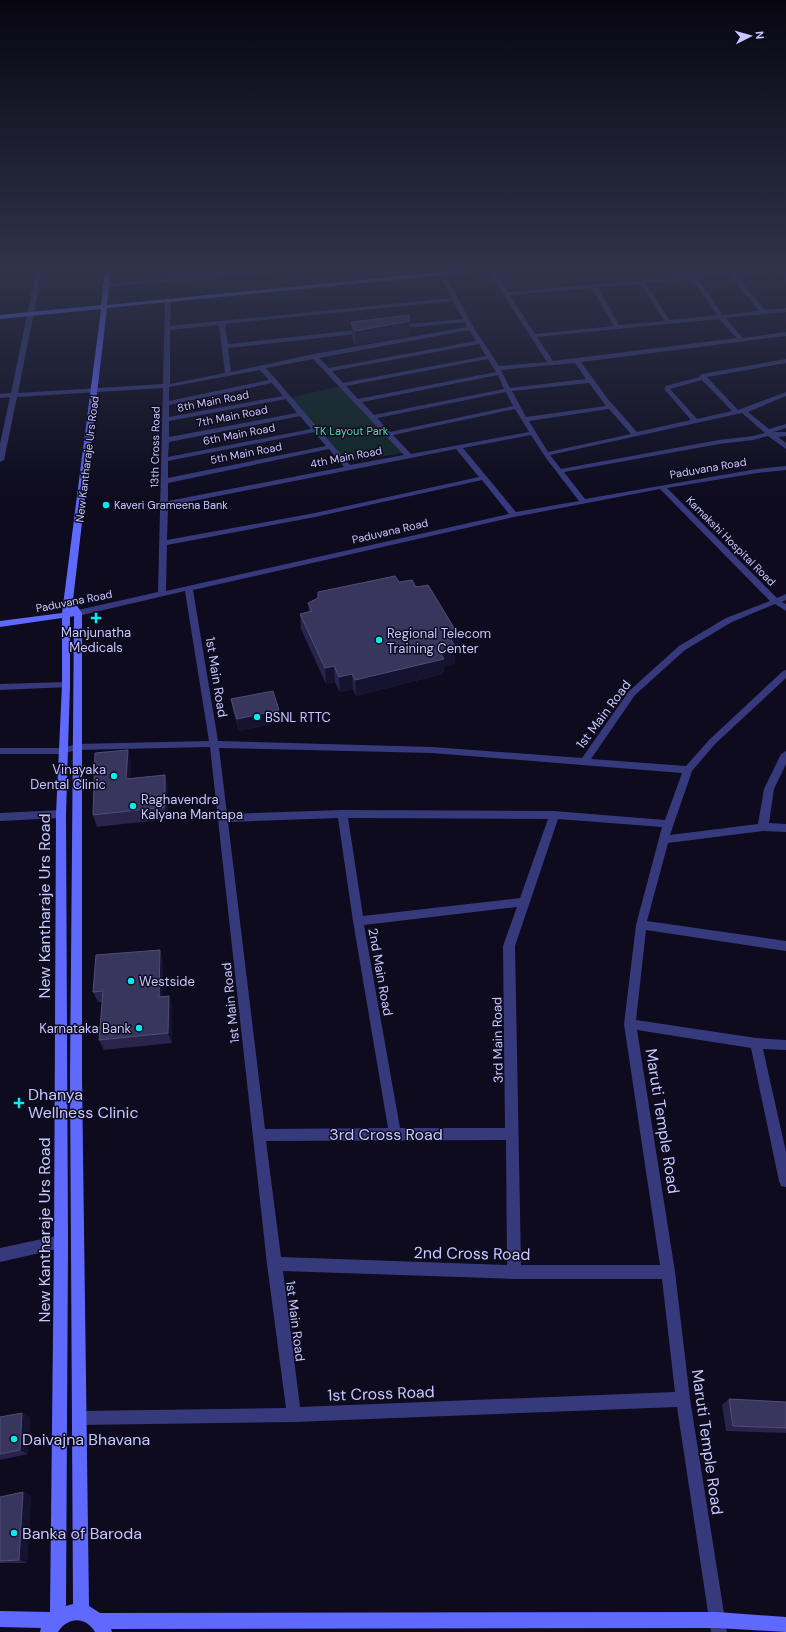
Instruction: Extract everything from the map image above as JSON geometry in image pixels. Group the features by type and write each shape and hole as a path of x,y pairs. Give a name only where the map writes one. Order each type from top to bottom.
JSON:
{"main road":[{"name":"New Kantharaje Urs Road","path":"81,1611 76,1077 76,747 72,614 69,600 100,347"},
{"name":"New Kantharaje Urs Road","path":"53,1626 61,1242 61,814 66,685 72,614"},
{"name":"Paduvana Road","path":"0,624 72,614"},
{"path":"0,1619 53,1626 65,1614 81,1611 91,1614 102,1627 786,1625"}],"street":[{"path":"0,460 24,347"},
{"name":"13th Cross Road","path":"162,594 168,347"},
{"path":"225,347 228,374"},
{"path":"0,396 167,386 314,356 335,347"},
{"path":"328,370 452,347"},
{"path":"483,347 533,433 583,501"},
{"path":"540,347 551,363"},
{"path":"358,401 498,370 686,347"},
{"path":"314,356 409,456"},
{"path":"342,385 490,357"},
{"path":"577,361 590,382 610,407 636,435"},
{"path":"695,421 667,389 668,387 703,378 702,376 786,361"},
{"path":"261,367 348,467"},
{"path":"703,378 740,411 771,433 786,447"},
{"path":"166,403 273,381"},
{"path":"373,417 508,390 590,382"},
{"path":"547,454 740,411 786,394"},
{"name":"8th Main Road","path":"166,420 287,397"},
{"path":"389,434 517,407"},
{"path":"526,419 610,407"},
{"name":"7th Main Road","path":"166,440 302,414"},
{"path":"559,470 719,442 753,438 771,433 786,426"},
{"name":"6th Main Road","path":"165,460 316,430"},
{"name":"4th Main Road","path":"164,504 348,467 533,433"},
{"path":"771,433 786,434"},
{"path":"458,447 514,515"},
{"name":"5th Main Road","path":"165,481 331,448"},
{"name":"Paduvana Road","path":"72,614 514,515 662,487 757,471 786,468"},
{"path":"163,543 315,515 483,478"},
{"name":"Kamakshi Hospital Road","path":"662,487 774,600 786,608"},
{"name":"1st Main Road","path":"189,588 214,744 274,1264 294,1415"},
{"name":"1st Main Road","path":"584,762 632,694 682,648 729,620 774,600 786,597"},
{"name":"Maruti Temple Road","path":"718,1626 683,1399 668,1272 630,1024 641,925 668,824 688,770 712,742 785,676"},
{"path":"0,687 66,685"},
{"path":"0,751 63,751 76,747 214,744 432,750 688,770"},
{"path":"763,827 769,789 786,754"},
{"path":"0,817 61,814"},
{"path":"223,818 342,814 554,815 668,824"},
{"name":"2nd Main Road","path":"342,814 358,921 395,1134"},
{"name":"3rd Main Road","path":"514,1272 509,946 554,815"},
{"path":"664,840 763,827 786,828"},
{"path":"358,921 524,902"},
{"path":"641,925 786,946"},
{"path":"630,1024 756,1043 786,1045"},
{"path":"756,1043 786,1181"},
{"name":"3rd Cross Road","path":"259,1135 512,1134"},
{"path":"0,1255 61,1242"},
{"name":"2nd Cross Road","path":"274,1264 514,1272 668,1272"},
{"name":"1st Cross Road","path":"80,1418 294,1415 683,1399"}],"green space":[{"name":"TK Layout Park","path":"340,386 404,453 346,462 290,398"}],"building":[{"name":"Regional Telecom Training Center","path":"395,576 399,582 412,580 416,587 428,585 459,636 450,638 456,648 440,652 444,659 355,680 352,674 339,677 334,666 325,668 300,614 312,611 308,603 318,598 318,592"},
{"path":"273,691 279,710 237,719 231,699"},
{"path":"128,750 126,779 165,775 165,807 93,815 95,753"},
{"path":"160,950 159,997 169,996 168,1033 99,1040 103,991 93,992 96,955"},
{"path":"729,1399 786,1402 786,1428 733,1426"},
{"name":"Daivajna Bhavana","path":"22,1413 20,1450 0,1454 0,1417"},
{"name":"Banka of Baroda","path":"23,1492 19,1560 0,1561 0,1497"}],"place":[{"name":"Kaveri Grameena Bank","path":"106,505"},
{"name":"Manjunatha Medicals","path":"96,618"},
{"name":"Regional Telecom Training Center","path":"379,640"},
{"name":"BSNL RTTC","path":"257,717"},
{"name":"Vinayaka Dental Clinic","path":"114,776"},
{"name":"Raghavendra Kalyana Mantapa","path":"133,806"},
{"name":"Westside","path":"131,981"},
{"name":"Karnataka Bank","path":"139,1028"},
{"name":"Dhanya Wellness Clinic","path":"19,1103"},
{"name":"Daivajna Bhavana","path":"14,1439"},
{"name":"Banka of Baroda","path":"14,1533"}]}
